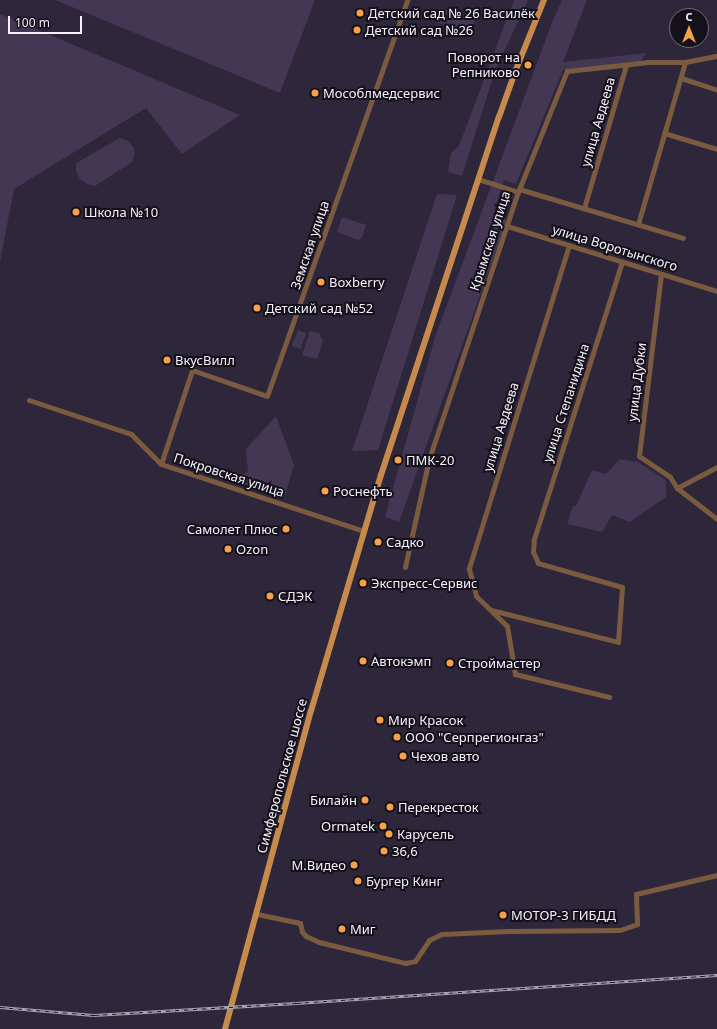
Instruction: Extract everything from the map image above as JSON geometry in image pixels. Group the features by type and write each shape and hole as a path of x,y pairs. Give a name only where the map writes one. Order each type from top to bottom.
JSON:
{"main road":[{"name":"Симферопольское шоссе","path":"225,1029 311,711 364,531 478,179 515,72 544,0"}],"street":[{"name":"Земская улица","path":"161,464 192,370 267,396 407,0"},
{"name":"Крымская улица","path":"405,566 429,459 519,190 567,71 649,62 686,62 717,56"},
{"path":"638,224 686,62"},
{"name":"улица Авдеева","path":"584,208 626,65"},
{"path":"681,78 717,90"},
{"path":"664,133 717,150"},
{"path":"478,179 584,208 683,238"},
{"name":"улица Воротынского","path":"508,226 717,291"},
{"name":"улица Авдеева","path":"569,245 469,569 476,596 507,626 515,674 609,697"},
{"name":"улица Степанидина","path":"491,610 618,642 622,587 538,563 533,552 534,539 622,262"},
{"name":"улица Дубки","path":"661,274 640,456 670,477 677,488"},
{"name":"Покровская улица","path":"29,400 131,434 161,464 364,531"},
{"path":"717,467 677,488 717,519"},
{"path":"257,914 300,923 302,932 319,942 405,963 416,961 429,940 442,934 509,931 620,930 637,924 636,894 717,875"}],"shaded area":[{"path":"55,0 315,0 280,93"},
{"path":"514,0 528,0 495,71 462,176 448,172 451,153 459,146"},
{"path":"562,0 587,0 563,62 646,53 641,61 563,70 516,184 504,180 494,210 507,220 399,522 385,517 435,337 553,20"},
{"path":"441,8 475,20 470,34 436,22"},
{"path":"0,14 240,115 182,154 146,108 14,189 0,262"},
{"path":"120,138 128,141 134,148 132,162 95,186 87,184 80,179 76,171 76,163"},
{"path":"437,194 457,195 378,450 352,451"},
{"path":"342,217 366,225 362,238 358,240 337,232"},
{"path":"298,330 306,333 300,349 292,346"},
{"path":"310,331 319,333 323,341 317,359 302,355"},
{"path":"276,416 294,465 284,498 229,480 248,472 246,449"},
{"path":"620,459 638,462 666,480 666,497 630,522 612,515 602,532 567,524 573,506 576,506 592,470 606,474"}],"railway":[{"path":"0,1007 94,1015 717,975"}],"place":[{"name":"Детский сад № 26 Василёк","path":"360,13"},
{"name":"Детский сад №26","path":"357,30"},
{"name":"Поворот на Репниково","path":"528,65"},
{"name":"Мособлмедсервис","path":"315,93"},
{"name":"Школа №10","path":"76,212"},
{"name":"Boxberry","path":"321,282"},
{"name":"Детский сад №52","path":"257,308"},
{"name":"ВкусВилл","path":"167,360"},
{"name":"ПМК-20","path":"398,460"},
{"name":"Роснефть","path":"325,491"},
{"name":"Самолет Плюс","path":"286,529"},
{"name":"Садко","path":"378,542"},
{"name":"Ozon","path":"228,549"},
{"name":"Экспресс-Сервис","path":"363,583"},
{"name":"СДЭК","path":"270,596"},
{"name":"Автокэмп","path":"363,661"},
{"name":"Строймастер","path":"450,663"},
{"name":"Мир Красок","path":"380,720"},
{"name":"ООО \"Серпрегионгаз\"","path":"397,737"},
{"name":"Чехов авто","path":"403,756"},
{"name":"Билайн","path":"365,800"},
{"name":"Перекресток","path":"390,807"},
{"name":"Ormatek","path":"383,826"},
{"name":"Карусель","path":"389,834"},
{"name":"36,6","path":"384,851"},
{"name":"М.Видео","path":"354,865"},
{"name":"Бургер Кинг","path":"358,881"},
{"name":"МОТОР-3 ГИБДД","path":"503,915"},
{"name":"Миг","path":"342,929"}]}
